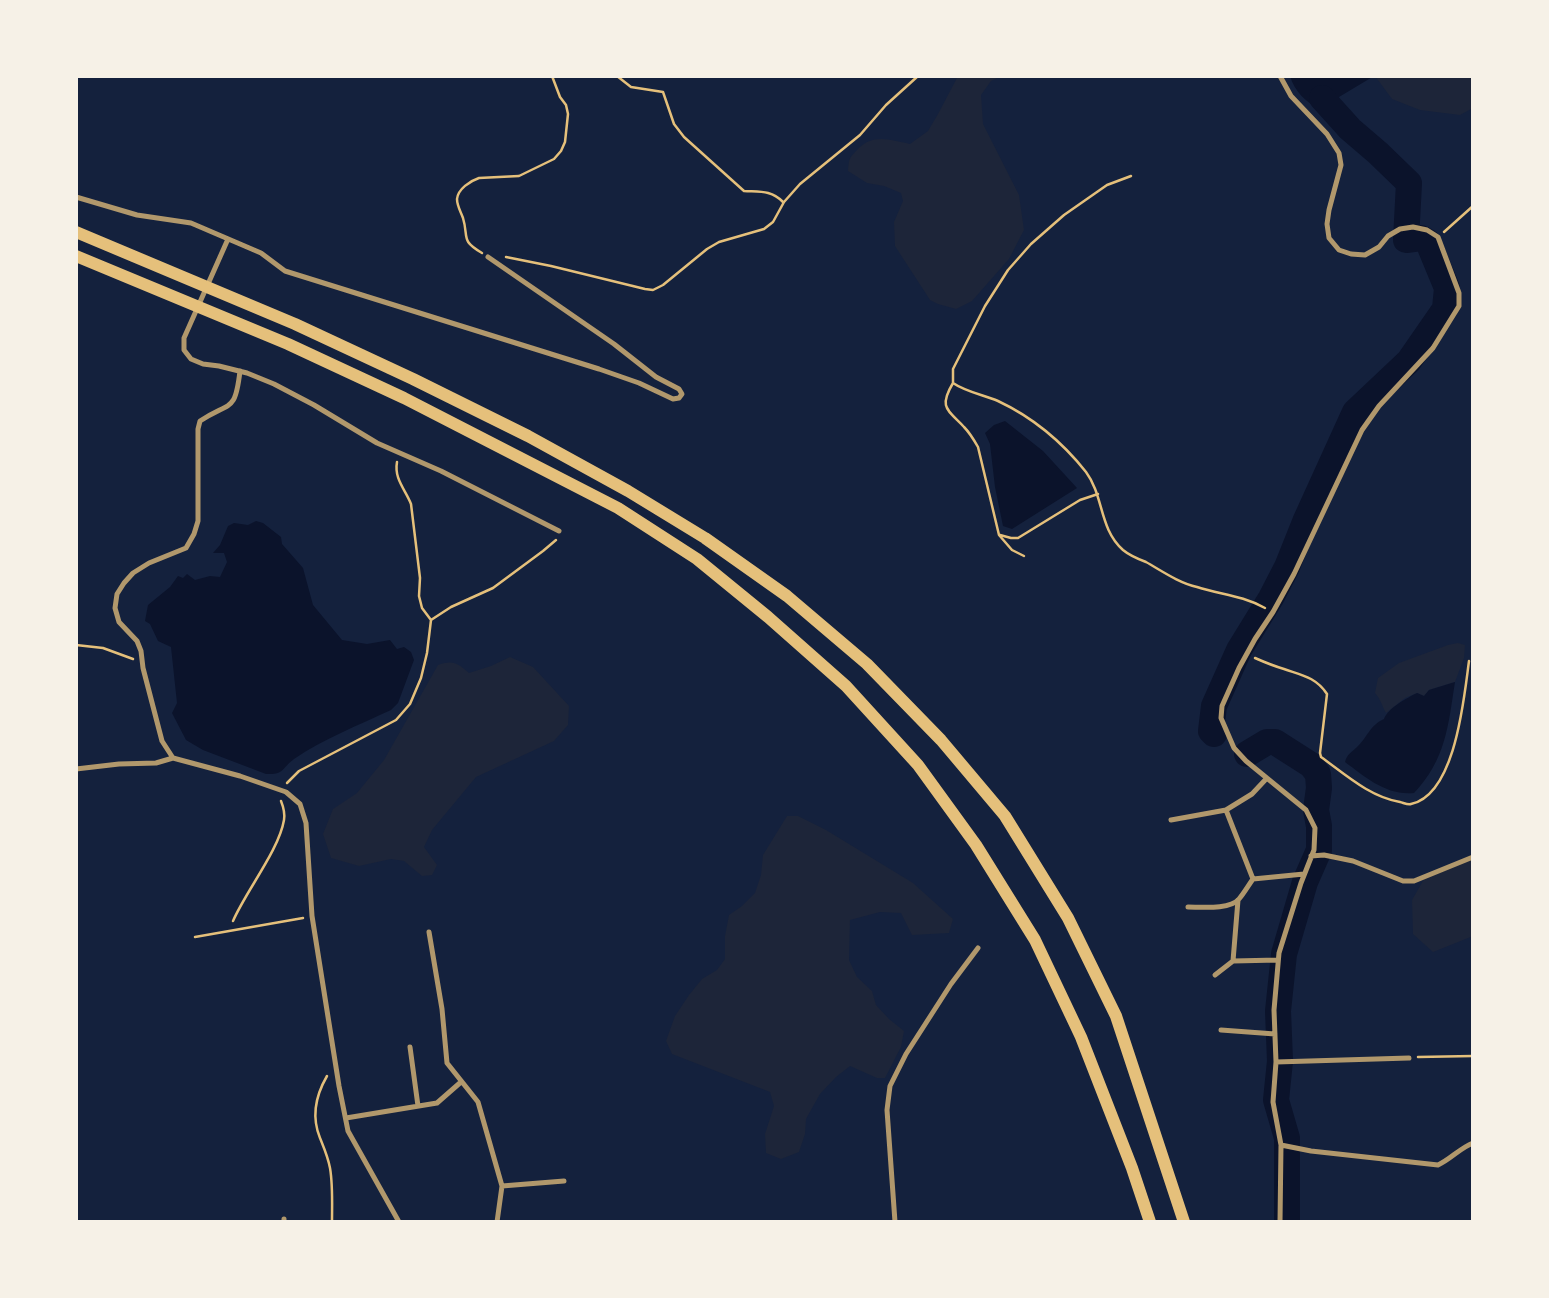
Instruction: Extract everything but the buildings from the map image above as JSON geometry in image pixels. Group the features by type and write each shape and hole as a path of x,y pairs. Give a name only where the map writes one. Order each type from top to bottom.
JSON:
{"highway":[{"path":"76,232 295,324 413,379 528,436 628,491 705,538 787,596 867,664 941,740 1005,816 1068,918 1116,1016 1184,1222"},
{"path":"76,256 288,344 386,389 618,508 697,559 768,617 838,680 918,765 976,845 1035,940 1081,1037 1132,1168 1150,1222"}],"street":[{"path":"1280,76 1291,96 1327,134 1339,154 1341,165 1328,210 1329,238 1339,250 1351,254 1365,255 1379,247 1388,236 1400,228 1413,227 1428,230 1438,237 1459,293 1459,306 1433,348 1379,406 1362,430 1294,574 1246,655 1222,706 1221,718 1234,748 1246,762 1306,810 1315,828 1314,850 1304,874 1278,960 1274,1010 1276,1062 1273,1102 1281,1145 1280,1222"},
{"path":"76,197 137,215 191,223 261,253 285,271 599,370 674,399 679,398 682,394 679,388 656,377 614,344 488,257"},
{"path":"228,239 184,338 184,350 191,358 203,364 240,371 274,384 399,454 441,471 559,531"},
{"path":"173,758 162,741 143,668 141,651 137,641 119,622 116,608 117,594 133,573 149,563 186,548 194,534 198,521 198,429 200,421 230,406 236,397 240,371"},
{"path":"76,769 119,764 156,763 173,758 240,776 286,792 300,804 306,823 312,916 348,1131 399,1222"},
{"path":"1171,820 1226,810 1252,794 1267,778"},
{"path":"1226,810 1253,879"},
{"path":"1311,856 1324,855 1353,861 1403,881 1414,881 1473,857"},
{"path":"1233,961 1238,900 1253,879 1304,874"},
{"path":"1188,907 1222,906 1238,900"},
{"path":"429,932 442,1009 447,1063 478,1102 502,1186 497,1222"},
{"path":"895,1222 887,1110 890,1086 906,1054 951,984 978,948"},
{"path":"1215,975 1233,961 1278,960"},
{"path":"1221,1030 1275,1034"},
{"path":"410,1047 418,1106"},
{"path":"1276,1062 1409,1058"},
{"path":"346,1118 437,1103 461,1082"},
{"path":"1281,1145 1311,1151 1438,1165 1451,1159 1462,1148 1473,1143"},
{"path":"502,1186 564,1181"}],"path":[{"path":"552,76 560,97 566,105 568,114 565,142 561,152 554,159 519,176 479,178 472,180 461,190 457,198 466,239 469,245 488,257 509,257 653,290 663,285 707,249 719,242 764,229 773,222 784,202 805,179 860,135 886,105 918,76"},
{"path":"617,76 632,87 640,90 663,92 674,124 684,137 744,191 769,192 777,195 784,202"},
{"path":"1024,556 1012,550 999,534 978,447 964,427 948,413 946,399 953,383 954,369 985,306 1008,270 1031,244 1064,215 1107,185 1131,176"},
{"path":"1438,237 1473,206"},
{"path":"953,383 998,401 1020,413 1047,432 1086,473 1098,494 1107,529 1112,540 1124,551 1196,587 1237,596 1255,602 1273,612"},
{"path":"233,921 280,834 284,818 280,791 299,771 396,720 410,704 421,678 427,653 431,620 422,608 419,596 420,578 411,504 400,486 396,472 399,454"},
{"path":"999,534 1018,538 1080,500 1098,494"},
{"path":"431,620 451,607 492,588 555,542 559,531"},
{"path":"76,645 112,650 134,659 143,668"},
{"path":"1246,655 1286,670 1300,673 1322,686 1327,694 1321,757 1369,792 1391,801 1410,804 1422,799 1435,787 1451,756 1458,730 1469,662"},
{"path":"195,937 312,916"},
{"path":"1409,1058 1473,1056"},
{"path":"332,1222 330,1168 319,1136 315,1115 316,1100 321,1086 336,1065"}],"shaded area":[{"path":"958,76 1001,76 991,81 981,95 983,124 1019,195 1024,230 1009,259 972,301 956,309 930,300 895,246 894,222 903,201 901,193 884,186 867,183 848,171 851,157 869,141 882,139 910,144 928,131"},
{"path":"1290,76 1374,76 1319,109 1301,95"},
{"path":"1375,76 1473,76 1473,108 1460,115 1420,110 1392,99"},
{"path":"1005,421 1043,451 1077,488 1012,529 1003,526 995,487 990,444 985,433 994,425"},
{"path":"256,521 263,523 281,537 282,544 303,568 313,605 342,640 367,644 390,640 397,649 404,647 411,652 414,660 398,703 391,710 317,745 294,759 282,771 272,774 266,774 203,750 186,740 172,713 177,703 171,647 158,641 150,624 145,621 148,605 170,587 178,576 183,578 187,574 195,580 210,576 220,577 227,562 224,553 213,553 220,545 228,526 234,523 248,525"},
{"path":"1458,643 1465,645 1464,658 1455,682 1429,690 1424,696 1417,693 1405,698 1386,713 1375,693 1378,678 1399,663"},
{"path":"510,657 533,667 569,706 568,725 554,741 476,777 432,830 424,847 437,865 432,875 422,876 404,861 391,859 359,866 331,858 323,834 333,809 357,793 384,760 438,665 455,663 469,673"},
{"path":"1455,682 1444,741 1439,755 1433,768 1414,793 1395,792 1377,784 1345,762 1348,755 1372,728 1384,719 1389,711 1398,704 1417,693 1424,696 1429,690"},
{"path":"787,816 798,816 826,830 913,883 953,919 949,933 912,935 901,913 880,912 850,920 849,960 857,977 872,991 876,1005 904,1031 901,1047 885,1078 877,1078 850,1066 836,1077 820,1094 806,1119 805,1134 799,1152 781,1159 766,1153 765,1134 774,1106 770,1092 672,1054 666,1041 675,1016 689,995 702,979 717,970 725,959 725,936 729,915 742,906 755,893 761,875 763,855"},
{"path":"1473,857 1473,936 1433,952 1413,934 1412,900 1424,879"}],"waterway":[{"path":"1214,734 1211,731 1214,706 1239,650 1271,598 1287,567 1305,522 1355,412 1409,361 1445,309 1447,288 1428,242 1421,238 1406,240 1409,183 1350,129 1322,98"},
{"path":"1247,754 1267,742 1275,742 1311,765 1318,774 1319,788 1316,810 1319,826 1319,850 1305,882 1284,954 1278,1011 1280,1061 1276,1100 1287,1138 1287,1222"}]}
